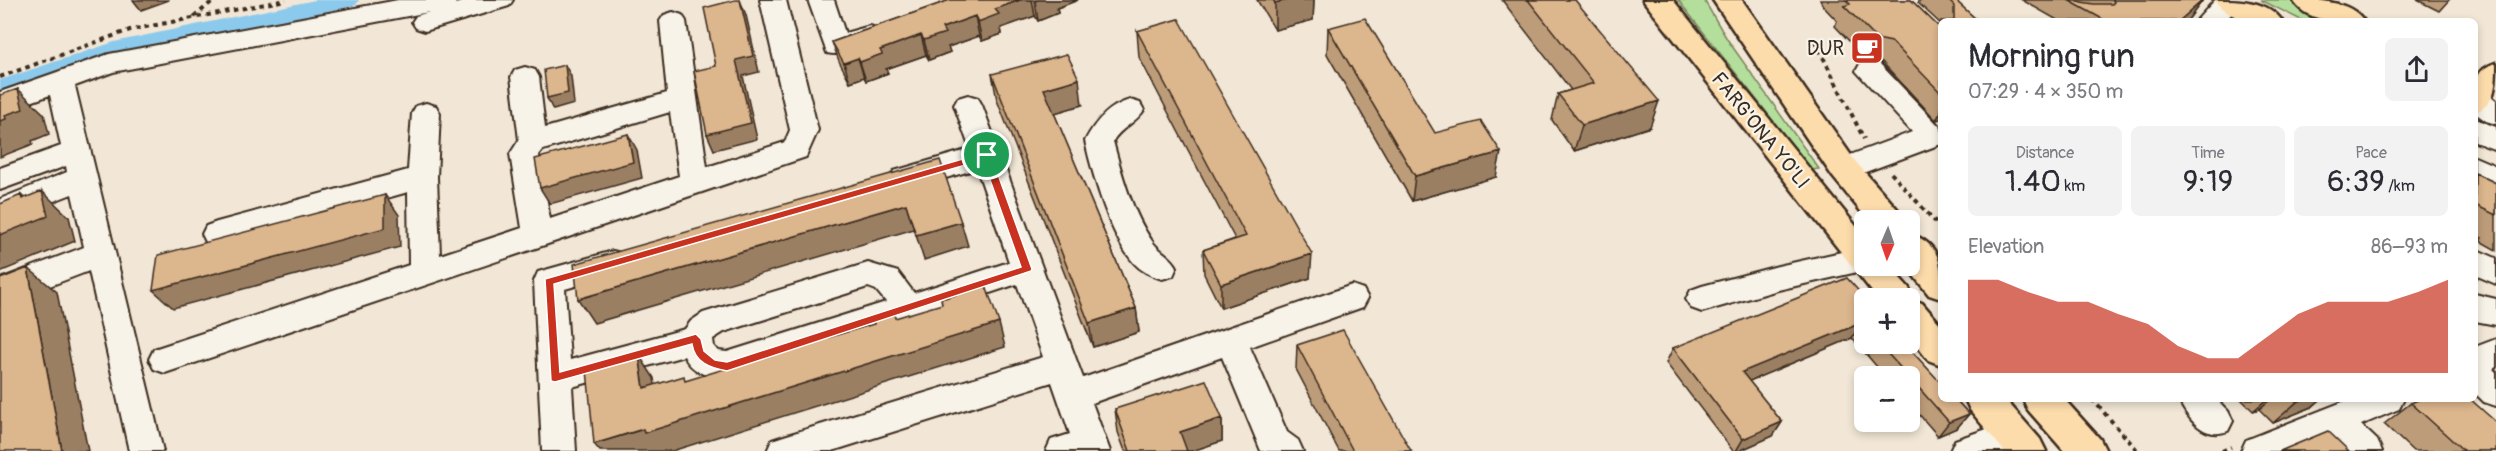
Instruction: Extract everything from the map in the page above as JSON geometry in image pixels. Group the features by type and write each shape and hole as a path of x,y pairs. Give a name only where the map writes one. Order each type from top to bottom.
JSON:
{"main road":[{"name":"FARG'ONA YO'LI","path":"1657,0 1854,247"},
{"name":"FARG'ONA YO'LI","path":"1727,0 1844,169 1879,210"},
{"path":"1754,0 1809,120"},
{"path":"2230,0 2263,18"},
{"path":"2307,0 2344,18"},
{"path":"2478,66 2496,63"},
{"path":"2480,109 2496,74"},
{"path":"1920,260 1938,281"},
{"name":"FARG'ONA YO'LI","path":"1878,276 1888,288"},
{"path":"1920,325 1938,346"},
{"path":"1986,402 2020,443"},
{"path":"2044,402 2088,451"}],"street":[{"path":"0,103 110,63 445,0"},
{"path":"163,52 208,60 226,60 436,20 500,0"},
{"path":"165,359 796,149 804,130 773,0"},
{"path":"821,0 836,46 893,27"},
{"path":"2212,18 2230,0"},
{"path":"673,21 682,101 695,183"},
{"path":"1844,169 1938,138 1870,71"},
{"path":"525,76 533,142"},
{"path":"60,80 146,451"},
{"path":"538,236 524,154 533,142 666,103 682,101"},
{"path":"968,105 1073,396 1082,448"},
{"path":"2480,109 2496,140"},
{"path":"1130,110 1106,128 1099,141 1106,171 1135,238 1144,255 1162,267"},
{"path":"425,273 422,177 426,113"},
{"path":"883,185 987,155"},
{"path":"0,179 80,165"},
{"path":"0,211 80,165"},
{"path":"2478,170 2496,179"},
{"path":"217,234 422,177"},
{"path":"0,292 100,253"},
{"path":"559,451 549,281 641,255"},
{"path":"2478,263 2496,272"},
{"path":"1702,299 1778,278 1854,264"},
{"path":"696,339 699,354 712,364 727,366 1027,269"},
{"path":"555,378 696,339 702,330 714,322 868,275 886,279 895,287 906,309"},
{"path":"1073,396 1352,298"},
{"path":"2478,308 2496,312"},
{"path":"1232,342 1276,448"},
{"path":"2478,361 2496,352"},
{"path":"784,451 1062,365"},
{"path":"2478,376 2496,392"},
{"path":"2258,451 2380,402"},
{"path":"2335,421 2365,451"},
{"path":"1968,451 2020,443"}],"path":[{"path":"192,18 214,0"},
{"path":"0,77 130,30 286,0"},
{"path":"2095,402 2138,451"}],"green space":[{"path":"1678,0 1704,0 1727,39 1819,169 1812,170"},
{"path":"2261,0 2295,0 2331,18 2297,18"}],"building":[{"path":"740,0 753,56 736,60 751,123 707,134 694,71 716,66 704,8"},
{"path":"950,0 1020,0 995,9 999,14 978,22 975,16 942,28 945,33 924,40 921,35 880,50 882,54 860,62 858,58 844,63 832,42"},
{"path":"1528,0 1575,0 1659,101 1582,125 1558,94 1594,83"},
{"path":"1846,0 1911,0 1938,26 1938,90 1892,42 1877,39 1844,6 1850,4"},
{"path":"1948,0 1955,0 1975,18 1954,18 1954,6"},
{"path":"2068,0 2112,4 2113,0 2203,0 2182,18 2101,18"},
{"path":"1365,18 1435,133 1481,121 1501,152 1415,176 1328,28"},
{"path":"1179,19 1312,254 1221,284 1203,250 1246,236 1137,31"},
{"path":"1067,54 1079,79 1044,89 1136,308 1089,323 992,74"},
{"path":"565,65 568,93 547,98 544,70"},
{"path":"18,89 23,109 5,115 6,119 0,121 0,95"},
{"path":"628,134 633,162 540,188 535,159"},
{"path":"940,160 961,222 916,235 906,204 578,299 574,264"},
{"path":"2478,174 2496,183 2496,215 2478,206"},
{"path":"42,191 48,216 0,235 0,204 21,195 22,199"},
{"path":"385,195 385,228 153,290 158,255"},
{"path":"28,268 62,451 0,451 0,279"},
{"path":"1847,278 1856,288 1854,288 1854,326 1742,372 1782,422 1743,439 1673,348"},
{"path":"986,286 999,323 644,433 643,429 594,444 587,370 639,355 644,388 684,376 685,381 734,366 734,362 756,355 757,359 806,344 805,340 825,334 826,338 874,324 873,319 894,312 895,318 942,304 941,299"},
{"path":"1343,330 1411,451 1353,451 1297,345"},
{"path":"1888,354 1914,354 1938,380 1938,402 1958,402 1969,414 1949,422 1920,389 1920,366 1899,366"},
{"path":"1206,380 1222,418 1180,432 1187,451 1130,451 1115,409"},
{"path":"2473,402 2496,422 2496,451 2464,451 2411,403"},
{"path":"2328,431 2349,451 2280,451"}],"waterway":[{"path":"0,88 114,49 349,0"}],"place":[{"name":"DUR","path":"1867,48"}],"route":[{"path":"987,155 1027,269 727,366 712,364 699,354 696,339 555,378 549,281 987,155"}]}
